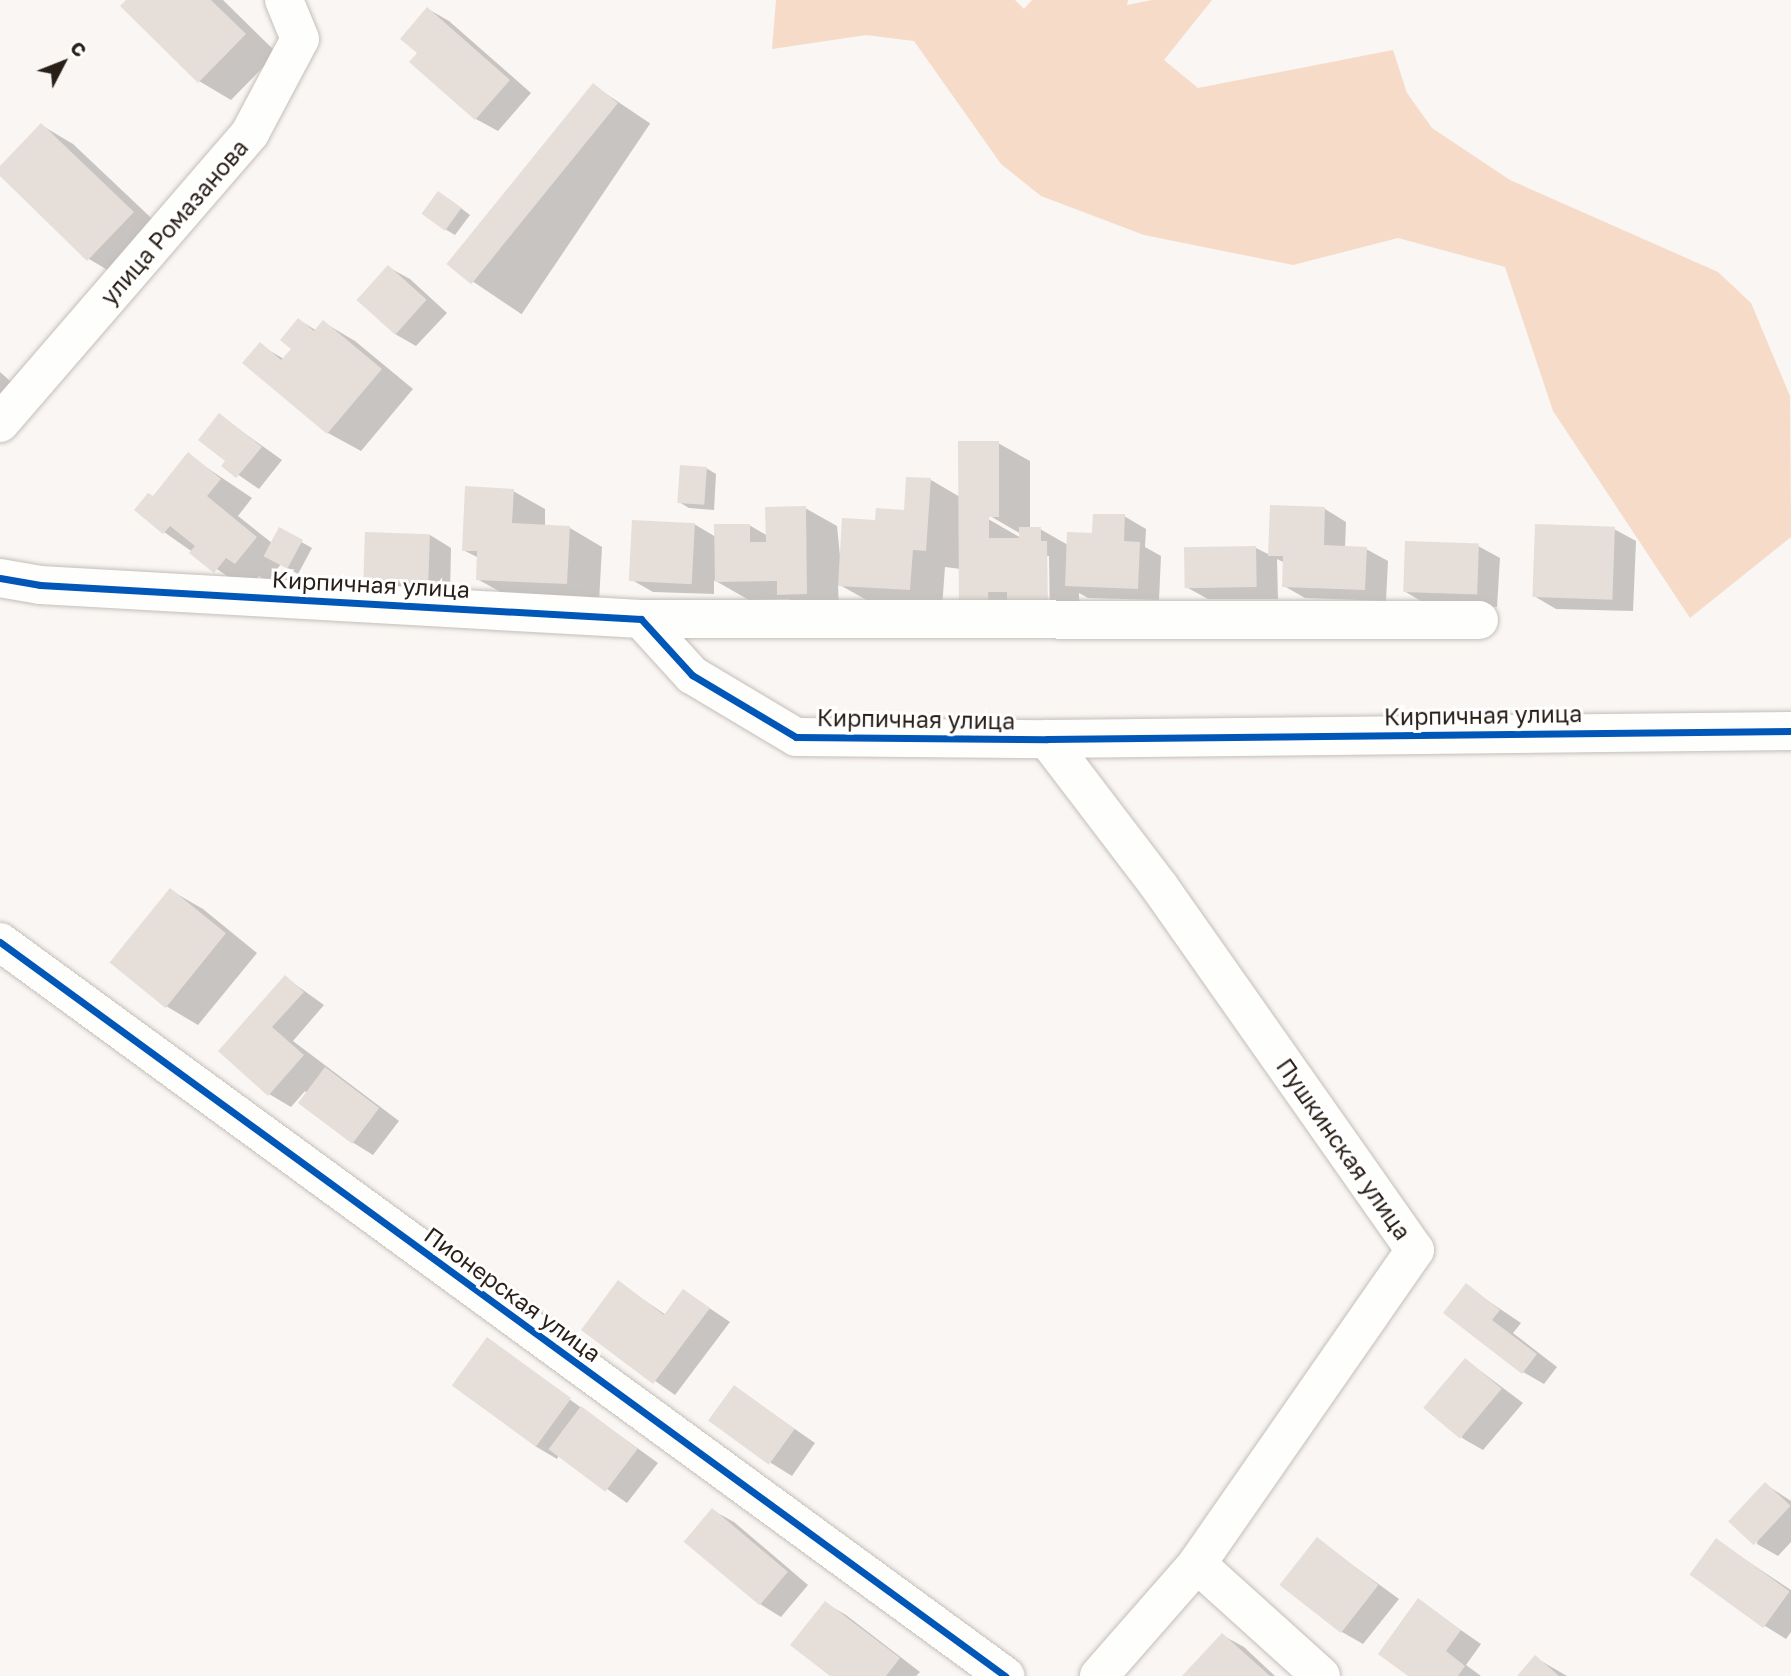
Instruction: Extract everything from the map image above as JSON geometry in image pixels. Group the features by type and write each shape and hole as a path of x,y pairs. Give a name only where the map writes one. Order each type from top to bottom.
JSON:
{"street":[{"name":"улица Ромазанова","path":"0,423 250,133 300,39 284,0"},
{"name":"Кирпичная улица","path":"0,578 53,586 641,618 692,675 796,737 1047,739 1791,731"},
{"path":"641,618 1479,620"},
{"name":"Пушкинская улица","path":"1047,739 1158,886 1415,1250 1197,1563 1099,1676"},
{"name":"Пионерская улица","path":"0,942 1005,1676"},
{"path":"1197,1563 1321,1676"}],"shaded area":[{"path":"776,0 1015,0 1024,9 1032,0 1128,0 1127,5 1152,0 1212,0 1164,60 1198,88 1393,50 1407,93 1432,128 1510,180 1718,272 1751,303 1790,396 1791,537 1690,618 1553,411 1505,267 1398,238 1293,265 1144,235 1041,196 1001,164 914,41 866,35 772,49"}],"building":[{"path":"126,0 211,0 246,34 198,83 120,6"},
{"path":"427,7 510,80 475,120 409,62 417,53 400,39"},
{"path":"593,83 618,103 471,284 446,264"},
{"path":"41,123 134,212 87,261 0,176 0,166"},
{"path":"438,191 461,208 445,231 422,214"},
{"path":"388,265 427,300 395,335 357,300"},
{"path":"298,318 314,331 323,320 382,369 327,434 242,363 260,342 281,360 291,349 280,340"},
{"path":"219,413 262,447 236,478 221,466 225,461 198,440"},
{"path":"958,441 999,441 999,517 989,517 989,538 1019,538 1019,527 1041,527 1041,541 1047,541 1048,613 1007,613 1007,592 988,592 989,615 959,615"},
{"path":"188,452 221,479 207,496 257,537 235,564 226,558 214,573 189,553 195,546 170,526 163,534 134,510 148,493 153,496"},
{"path":"680,465 707,467 704,505 677,503"},
{"path":"906,477 931,478 926,551 913,550 910,590 838,586 842,518 875,520 876,508 904,510"},
{"path":"465,486 514,489 512,523 570,526 567,584 476,580 477,551 462,551"},
{"path":"1270,505 1325,507 1324,545 1367,547 1365,590 1282,587 1283,556 1268,556"},
{"path":"806,506 807,594 777,595 777,581 715,582 714,524 750,524 750,542 766,542 765,507"},
{"path":"1093,514 1125,514 1124,541 1140,542 1138,589 1065,586 1067,532 1092,533"},
{"path":"632,520 695,523 692,584 629,581"},
{"path":"1535,524 1615,527 1612,600 1532,597"},
{"path":"279,527 303,540 287,569 264,556"},
{"path":"365,532 430,534 428,583 363,581"},
{"path":"1405,541 1479,544 1477,595 1403,592"},
{"path":"1256,546 1257,587 1185,588 1184,547"},
{"path":"170,888 226,933 166,1008 110,963"},
{"path":"285,975 304,992 272,1027 304,1055 268,1096 218,1051"},
{"path":"325,1067 379,1108 352,1144 298,1103"},
{"path":"618,1280 664,1315 683,1289 710,1308 653,1384 581,1330"},
{"path":"1466,1283 1500,1310 1492,1320 1537,1354 1522,1374 1443,1313"},
{"path":"487,1337 571,1398 536,1447 452,1386"},
{"path":"1465,1358 1502,1389 1460,1439 1423,1408"},
{"path":"734,1385 795,1429 769,1465 708,1421"},
{"path":"581,1406 638,1449 605,1492 549,1449"},
{"path":"1765,1482 1791,1506 1754,1545 1728,1521"},
{"path":"712,1508 788,1572 760,1605 684,1542"},
{"path":"1317,1537 1378,1585 1341,1633 1279,1585"},
{"path":"1716,1538 1790,1591 1763,1628 1690,1574"},
{"path":"1418,1598 1461,1630 1446,1651 1465,1666 1458,1676 1408,1676 1378,1654"},
{"path":"825,1601 900,1658 886,1676 830,1676 790,1645"},
{"path":"1222,1633 1270,1676 1182,1676"},
{"path":"1535,1655 1559,1676 1517,1676"}],"cycle path":[{"path":"0,578 40,585 641,619 692,675 796,737 1047,739 1791,731"},
{"path":"0,942 1005,1676"}]}
